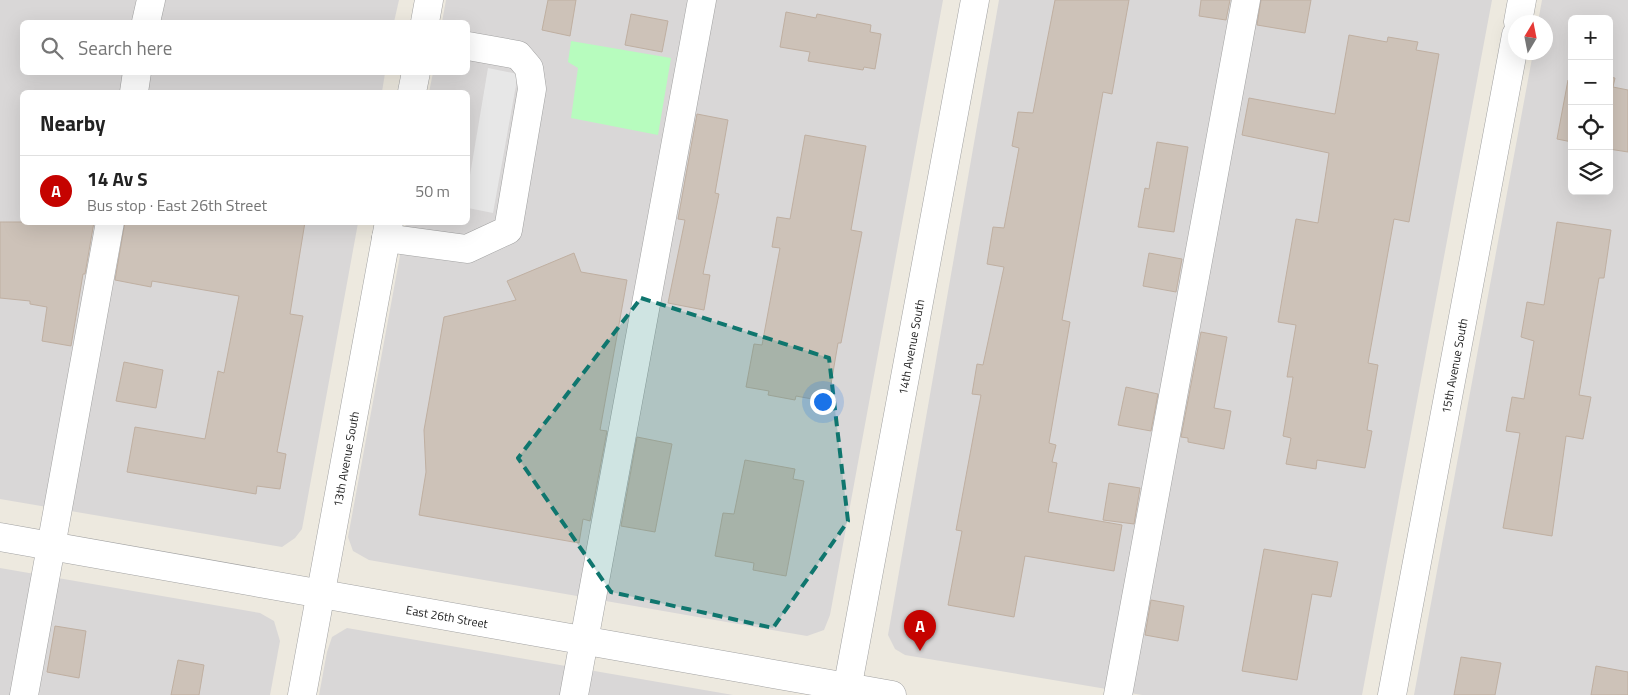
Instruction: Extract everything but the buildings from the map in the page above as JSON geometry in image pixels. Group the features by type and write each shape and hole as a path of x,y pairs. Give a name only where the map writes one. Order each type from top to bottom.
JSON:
{"street":[{"path":"146,20 150,0"},
{"path":"425,20 428,0"},
{"path":"574,695 702,0"},
{"name":"14th Avenue South","path":"847,691 975,0"},
{"path":"1118,695 1246,0"},
{"path":"1519,15 1522,0"},
{"path":"387,230 467,249 508,230 532,89 529,68 518,55 470,46"},
{"name":"15th Avenue South","path":"1392,695 1511,60"},
{"path":"134,90 137,75"},
{"path":"412,90 415,75"},
{"path":"24,695 109,225"},
{"name":"13th Avenue South","path":"302,695 387,230"},
{"name":"East 26th Street","path":"0,537 584,641 847,691 892,695"}],"highlighted area":[{"path":"641,298 829,358 848,521 773,628 611,592 518,458"}],"shaded area":[{"path":"0,0 399,0 394,20 20,20 20,75 385,75 382,90 20,90 20,225 358,225 302,529 295,538 282,547 0,499"},
{"path":"446,0 943,0 830,615 824,630 807,636 369,560 353,551 348,537 406,225 470,225 470,90 429,90 433,75 470,75 470,20 442,20"},
{"path":"999,0 1492,0 1362,695 1142,695 905,655 895,649 888,635"},
{"path":"1542,0 1628,0 1628,695 1414,695 1532,60 1553,60 1553,15 1539,15"},
{"path":"488,68 518,74 493,213 470,208 470,175"},
{"path":"0,568 260,613 274,621 280,641 270,695 0,695"},
{"path":"347,628 733,695 319,695 327,652 332,637"}],"green space":[{"path":"571,41 671,58 658,135 571,118 578,68 568,62"}],"place":[{"name":"14 Av S","path":"920,651"}]}
